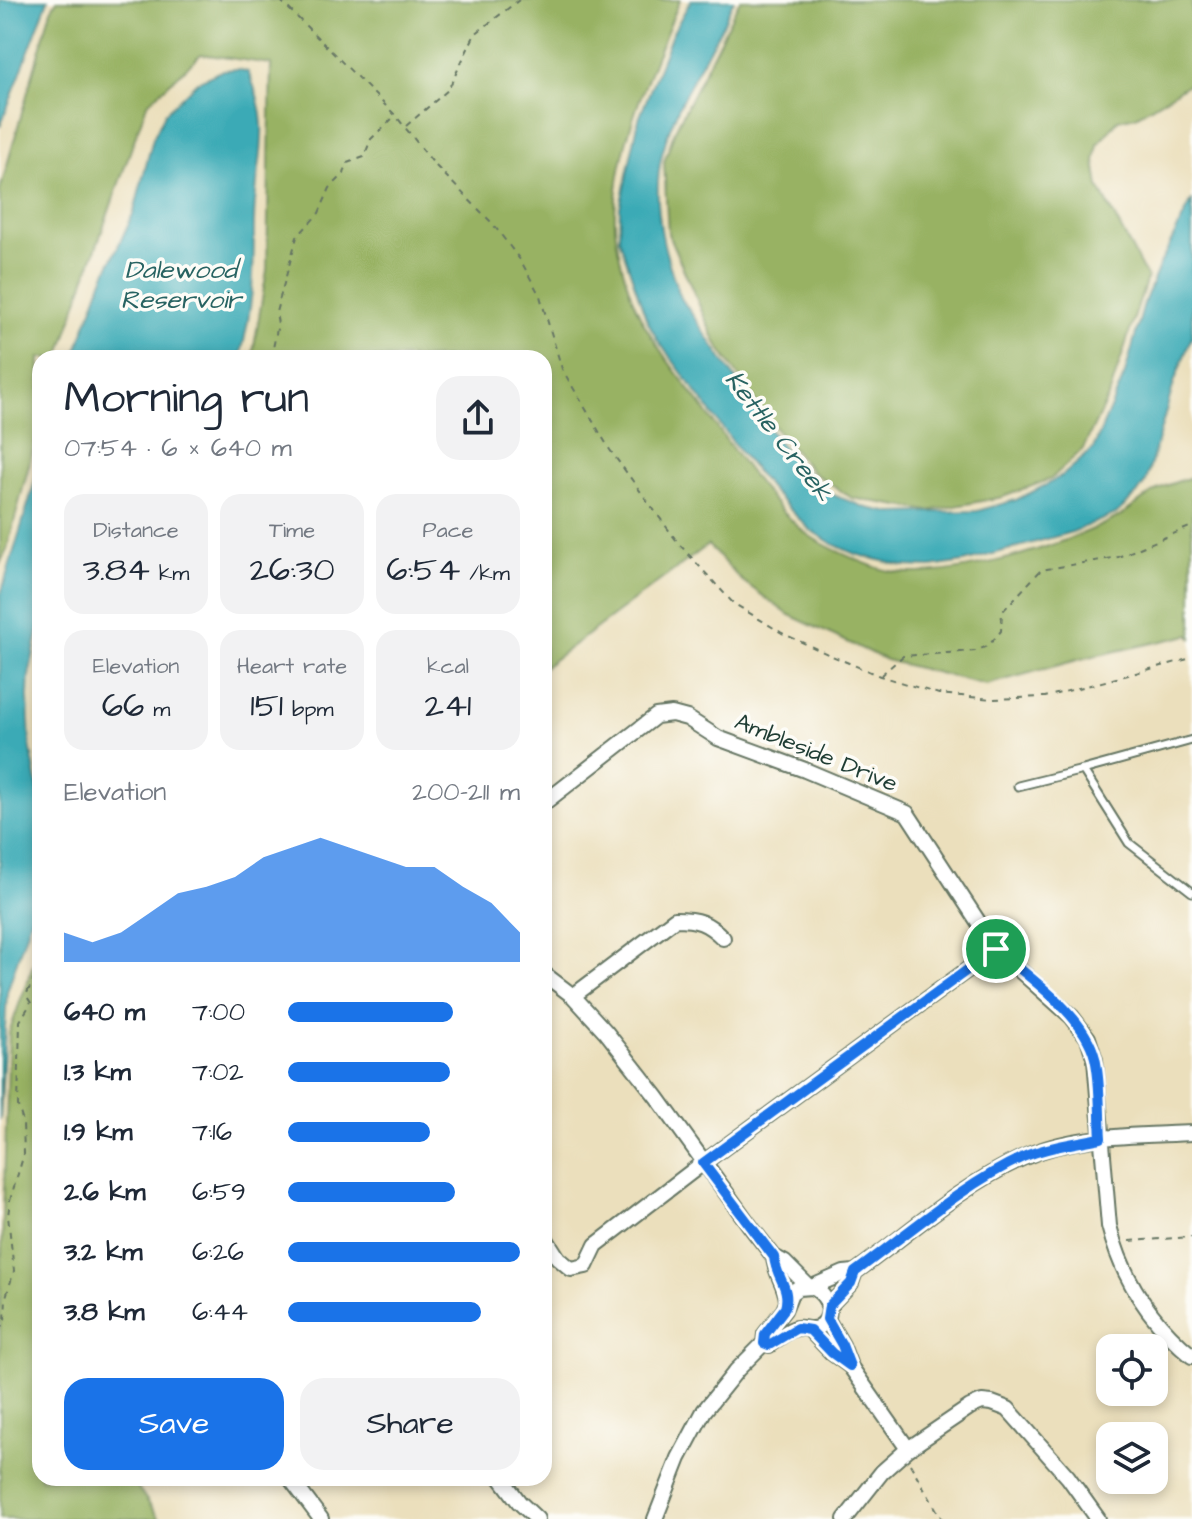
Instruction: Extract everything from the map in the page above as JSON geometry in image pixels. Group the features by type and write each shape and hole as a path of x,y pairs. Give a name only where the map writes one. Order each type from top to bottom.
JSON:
{"street":[{"name":"Ambleside Drive","path":"552,797 656,716 672,714 687,718 718,738 907,813 996,949 1072,1017 1088,1038 1095,1060 1113,1243 1137,1296 1175,1342 1192,1356"},
{"path":"573,996 675,919 696,919 710,925 723,938"},
{"path":"552,1249 571,1269 586,1266 596,1245 996,949"},
{"path":"552,980 573,996 606,1032 774,1257 822,1293 850,1366 909,1456"},
{"path":"655,1519 679,1458 704,1411 764,1343 765,1334 795,1290 855,1272 959,1196 1016,1161 1063,1145 1101,1138 1192,1133"},
{"path":"774,1257 775,1271 785,1286 789,1321 804,1329 850,1366"},
{"path":"764,1343 769,1345 804,1329 819,1327 851,1283 855,1272"},
{"path":"845,1519 882,1472 909,1456 976,1404 992,1403 1002,1406 1068,1477 1098,1519"},
{"path":"296,1486 321,1519"},
{"path":"507,1486 537,1519"}],"lane":[{"path":"1018,786 1192,740"},
{"path":"1083,770 1129,843 1192,892"}],"path":[{"path":"280,0 396,116 434,164 492,223 521,261 540,296 562,369 610,450 679,544 733,603 782,633 880,676 939,694 992,699 1045,697 1192,658"},
{"path":"405,127 448,90 475,34 519,0"},
{"path":"273,350 278,324 276,312 297,237 319,213 330,188 344,174 347,163 364,157 371,139 396,116"},
{"path":"880,676 903,656 976,651 989,645 1001,631 1002,612 1041,570 1118,557 1192,526"},
{"path":"0,1330 5,1322 6,1297 14,1271 8,1216 24,1154 23,1122 18,1106 20,1021 31,1003 26,995 32,983"},
{"path":"1113,1243 1192,1237"},
{"path":"909,1456 942,1519"}],"green space":[{"path":"57,0 680,0 638,104 622,158 615,213 616,238 631,295 648,331 754,477 780,509 814,539 872,566 914,573 1007,559 1069,539 1118,517 1157,490 1192,477 1192,638 1189,635 1085,658 986,685 886,660 789,615 740,579 708,545 552,661 552,350 253,350 267,270 271,64 201,54 147,104 62,350 32,350 32,454 7,549 0,564 0,190 51,10"},
{"path":"740,0 1192,0 1192,82 1136,116 1118,120 1098,144 1095,161 1099,187 1147,278 1110,393 1083,449 1051,479 1003,497 929,511 852,498 812,472 765,416 715,341 668,234 664,162 675,130"},
{"path":"32,968 32,1486 137,1486 160,1519 0,1519 0,1307 9,1033"}],"water":[{"path":"0,0 48,0 0,127"},
{"path":"691,0 734,0 681,102 660,162 658,196 661,226 671,270 681,298 779,443 833,495 867,508 892,513 977,511 1016,500 1062,476 1093,449 1125,374 1145,300 1192,200 1192,336 1174,383 1146,481 1116,514 1072,532 964,562 931,567 903,566 855,554 810,530 743,456 657,339 646,318 619,238 620,207 639,119 672,34"},
{"name":"Dalewood Reservoir","path":"223,70 248,72 261,112 262,148 255,202 252,291 242,350 77,350 103,279 134,212 153,138 165,113 197,82"},
{"path":"32,491 32,662 28,697 32,755 32,914 7,992 0,1120 0,597"}],"route":[{"path":"996,949 1072,1017 1088,1038 1095,1060 1101,1138 1063,1145 1009,1165 959,1196 855,1272 851,1283 829,1306 827,1319 850,1366 810,1330 797,1328 769,1345 764,1343 765,1334 785,1308 785,1286 775,1271 774,1257 703,1163 996,949"}],"water label":[{"name":"Kettle Creek","path":"779,436"}]}
